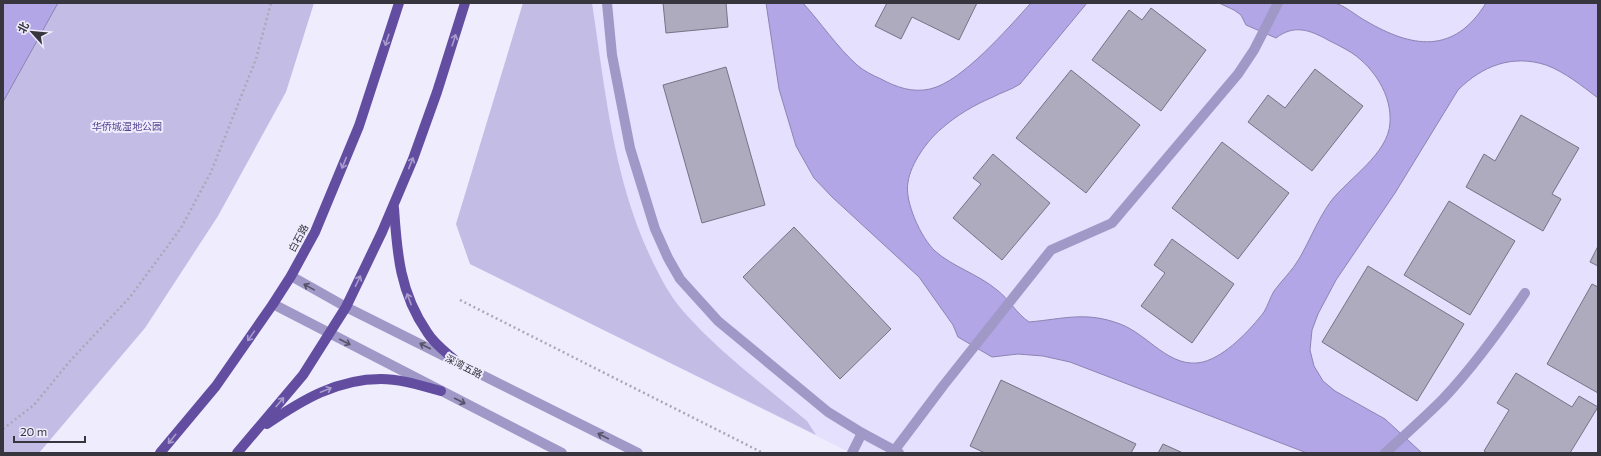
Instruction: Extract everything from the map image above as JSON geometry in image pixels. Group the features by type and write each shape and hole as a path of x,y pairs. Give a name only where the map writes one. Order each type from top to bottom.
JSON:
{"main road":[{"name":"白石路","path":"160,453 216,386 273,304 315,232 359,126 399,3"},
{"path":"237,453 303,375 346,307 382,232 413,159 437,92 465,3"},
{"path":"394,205 396,251 402,282 412,307 427,334 457,362"},
{"path":"256,430 302,401 328,388 352,381 382,379 409,383 441,391"}],"street":[{"path":"607,3 612,55 630,148 655,228 668,258 680,279 718,321 828,412 896,452 943,386 1051,250 1112,223 1238,74 1254,50 1278,3"},
{"name":"深湾五路","path":"290,276 346,307 638,453"},
{"path":"1385,453 1443,398 1483,352 1526,293"},
{"path":"273,304 562,453"},
{"path":"852,453 862,433"}],"path":[{"path":"3,429 34,405 70,361 130,297 181,228 211,172 253,66 271,3"},
{"path":"460,300 763,453"}],"shaded area":[{"path":"3,3 58,3 3,102"},
{"path":"523,3 1598,3 1598,453 851,453 470,264 456,224"},
{"path":"766,3 803,3 843,51 860,67 892,84 911,90 923,90 943,84 970,65 984,53 1031,3 1087,3 1020,84 979,103 953,119 930,140 912,167 907,190 911,209 924,237 935,251 950,262 990,284 1029,322 1074,317 1108,320 1130,329 1170,356 1180,361 1191,363 1203,362 1212,359 1229,348 1245,334 1264,312 1274,291 1299,259 1331,201 1375,155 1388,134 1390,123 1388,102 1380,83 1368,66 1352,53 1321,36 1308,31 1289,31 1276,38 1246,25 1241,15 1219,3 1334,3 1342,6 1383,30 1400,37 1416,41 1431,42 1446,39 1460,32 1474,20 1486,3 1598,3 1598,98 1560,71 1546,65 1521,61 1498,64 1487,69 1477,74 1458,90 1395,193 1336,280 1318,314 1312,330 1310,350 1314,366 1323,381 1335,391 1385,419 1422,453 1307,453 1070,362 1043,356 1018,354 992,357 958,337 953,325 919,277 832,197 814,178 796,146 779,89"}],"green space":[{"name":"华侨城湿地公园","path":"3,3 314,3 286,92 218,216 145,328 39,453 3,453"},
{"path":"523,3 592,3 606,100 619,164 637,226 657,270 673,298 697,326 743,368 807,421 816,435 470,264 456,224"}],"building":[{"path":"663,3 726,3 728,27 666,33"},
{"path":"887,3 977,3 959,40 912,17 901,39 875,26"},
{"path":"1151,8 1206,50 1161,111 1092,60 1129,10 1142,20"},
{"path":"726,67 765,205 702,223 663,85"},
{"path":"1315,69 1363,106 1312,171 1248,122 1268,95 1285,108"},
{"path":"1071,70 1140,125 1086,193 1016,138"},
{"path":"1521,115 1579,148 1552,194 1561,199 1543,231 1466,187 1484,154 1495,161"},
{"path":"1222,142 1289,193 1238,259 1172,208"},
{"path":"993,154 1050,203 1002,260 953,218 981,184 973,178"},
{"path":"1449,201 1515,241 1470,315 1404,275"},
{"path":"794,227 891,329 840,379 743,277"},
{"path":"1172,239 1234,284 1192,343 1141,306 1165,273 1154,265"},
{"path":"1598,246 1598,266 1590,262"},
{"path":"1368,266 1464,324 1417,401 1322,342"},
{"path":"1592,284 1598,287 1598,393 1547,364"},
{"path":"1516,373 1572,407 1579,396 1598,407 1570,453 1487,453 1484,451 1509,410 1497,403"},
{"path":"1001,380 1136,444 1131,453 985,453 970,446"},
{"path":"1163,444 1183,453 1158,453"}]}
